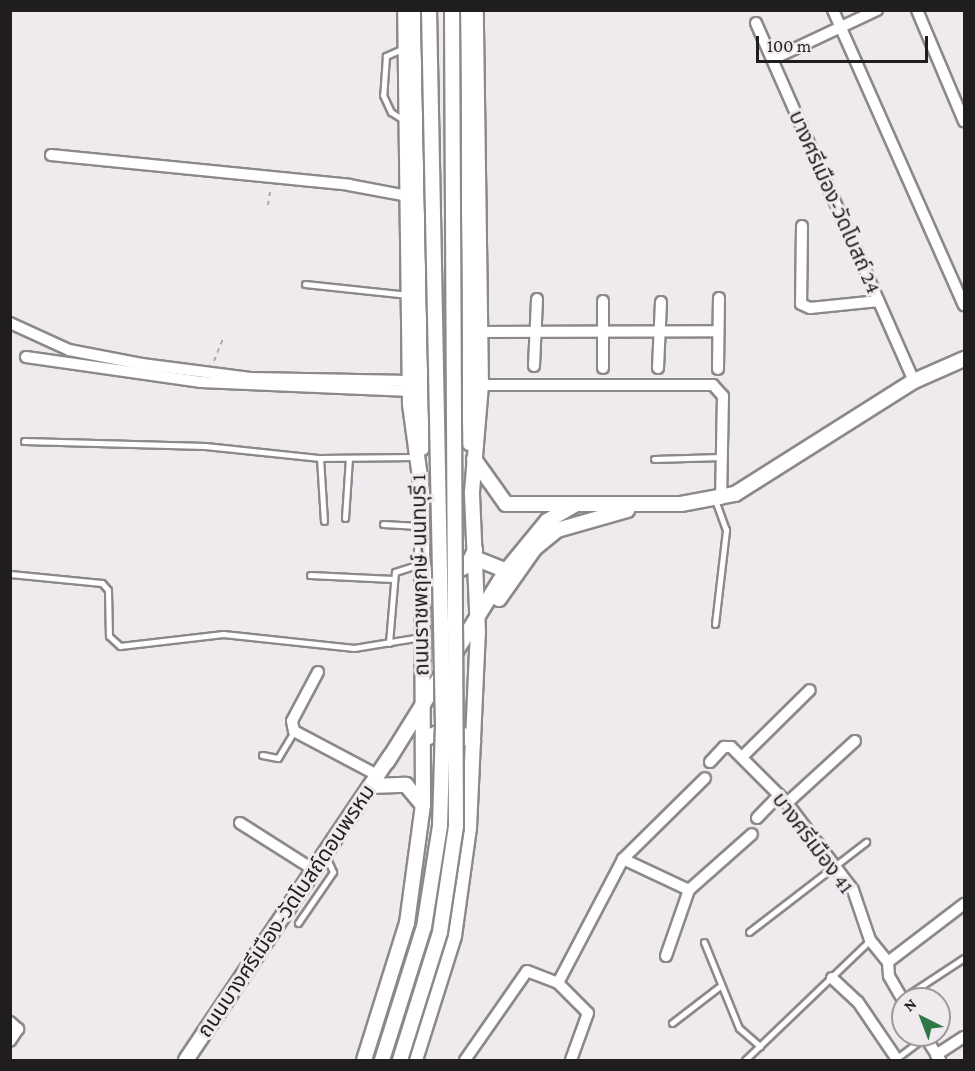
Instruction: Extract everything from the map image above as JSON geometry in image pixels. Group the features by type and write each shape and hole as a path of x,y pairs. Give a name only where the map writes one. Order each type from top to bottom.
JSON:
{"street":[{"name":"ถนนราชพฤกษ์-นนทบุรี 1","path":"364,1060 407,922 423,805 422,569 418,550 422,492 416,457 410,386 405,10"},
{"path":"418,10 422,492"},
{"name":"ถนนราชพฤกษ์-นนทบุรี 1","path":"382,1060 424,927 440,826 443,714 429,10"},
{"name":"ถนนราชพฤกษ์-นนทบุรี 1","path":"400,1060 440,932 456,826 452,10"},
{"path":"464,10 472,492 478,615"},
{"path":"472,492 481,385 476,10"},
{"path":"833,10 964,305"},
{"path":"773,59 877,10"},
{"path":"916,10 964,121"},
{"name":"บางศรีเมือง-วัดโบสถ์ 24","path":"756,23 914,381"},
{"path":"51,155 408,196"},
{"path":"802,226 801,304 810,308 879,301"},
{"path":"718,369 719,298"},
{"path":"534,366 537,299"},
{"path":"603,301 603,368"},
{"path":"657,368 661,302"},
{"path":"10,323 89,356 210,373 336,383 410,386"},
{"path":"481,332 718,331"},
{"path":"26,357 223,384 410,386"},
{"name":"ถนนบางศรีเมือง-วัดโบสถ์ดอนพรหม","path":"474,459 506,504 652,505 718,499 914,381 964,359"},
{"path":"481,385 713,385 723,396 722,457 718,499"},
{"path":"416,1060 454,936 469,828 473,742 472,633 478,615 506,571 547,521 577,504"},
{"name":"ถนนบางศรีเมือง-วัดโบสถ์ดอนพรหม","path":"387,762 423,698 535,548 557,530 652,505"},
{"path":"422,569 455,576 476,554"},
{"path":"476,554 506,571"},
{"path":"422,569 446,619 472,633"},
{"name":"ถนนบางศรีเมือง-วัดโบสถ์ดอนพรหม","path":"186,1060 387,762 423,715 472,633"},
{"path":"318,672 292,721 294,731 374,781 406,784 423,805"},
{"path":"710,762 727,746 742,757 810,690"},
{"path":"424,739 451,727 473,742"},
{"path":"787,804 855,741"},
{"name":"บางศรีเมือง 41","path":"742,757 787,804 853,890 870,940 888,962 889,976 896,987"},
{"path":"558,983 623,859 705,778"},
{"path":"757,819 779,795"},
{"path":"240,824 314,870"},
{"path":"666,956 689,890 752,834"},
{"path":"623,859 689,890"},
{"path":"888,962 964,904"},
{"path":"465,1060 527,971 558,983 588,1013 571,1060"},
{"path":"832,978 858,1002 894,1059"},
{"path":"10,1022 18,1029 10,1041"},
{"path":"938,1058 964,1037"}],"lane":[{"path":"406,47 386,57 383,95 391,112 407,122"},
{"path":"305,284 409,295"},
{"path":"24,441 205,446 320,458 416,457"},
{"path":"654,459 722,457"},
{"path":"320,458 324,521"},
{"path":"345,519 349,458"},
{"path":"715,624 726,530 718,499"},
{"path":"383,524 419,526"},
{"path":"389,643 393,579 401,566 422,569"},
{"path":"10,574 102,583 108,590 109,636 120,646 223,634 336,648 389,643 421,637"},
{"path":"310,575 393,579"},
{"path":"261,755 278,758 294,731"},
{"path":"749,932 833,864 866,842"},
{"path":"298,923 333,872 325,854"},
{"path":"745,1060 870,940"},
{"path":"704,942 719,987 739,1028 760,1046"},
{"path":"921,987 964,958"},
{"path":"672,1023 719,987"},
{"path":"894,1059 910,1047"}],"path":[{"path":"268,205 272,179"},
{"path":"210,373 223,339"}]}
